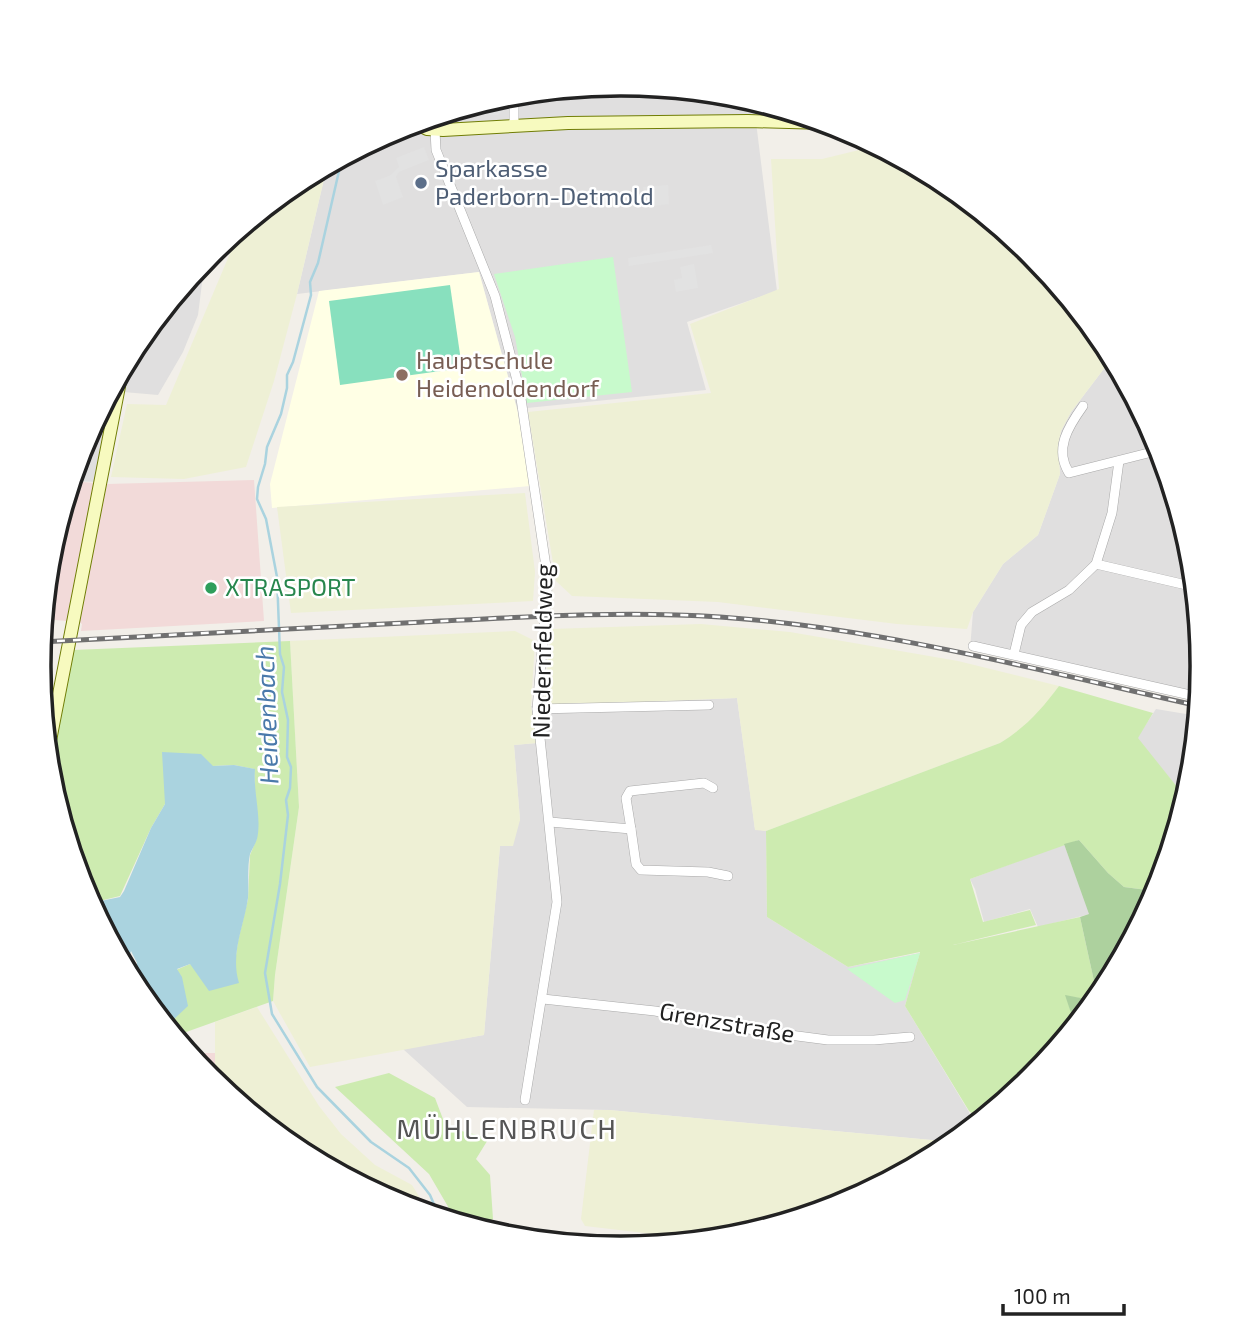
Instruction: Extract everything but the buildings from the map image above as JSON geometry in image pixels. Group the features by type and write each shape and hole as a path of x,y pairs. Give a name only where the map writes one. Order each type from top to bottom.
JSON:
{"main road":[{"path":"431,129 788,122"},
{"path":"54,718 105,425"}],"street":[{"path":"514,106 514,125"},
{"path":"770,117 770,121"},
{"name":"Niedernfeldweg","path":"435,130 436,150 495,296 521,396 548,580 537,709 557,902 525,1100"},
{"path":"1083,406 1069,425 1062,443 1065,466 1069,473 1149,453"},
{"path":"1014,654 1021,625 1032,612 1069,590 1096,564 1112,513 1119,461"},
{"path":"1096,564 1184,584"},
{"path":"973,646 1189,695"},
{"path":"537,709 709,705"},
{"path":"713,788 704,783 630,791 626,798 636,863 641,870 708,872 728,876"},
{"path":"550,822 631,830"},
{"name":"Grenzstraße","path":"543,999 655,1011 759,1031 828,1040 910,1037"}],"shaded area":[{"path":"583,97 658,97 732,107 760,114 755,114 777,291 687,322 706,390 517,409 479,272 297,294 324,180 369,155 437,126 509,107"},
{"path":"508,107 498,115 478,115"},
{"path":"424,147 429,160 399,172 396,177 403,197 383,205 375,181 389,176 399,167 396,158"},
{"path":"859,150 937,192 996,238 1049,290 1073,319 1105,367 1071,412 1061,431 1058,445 1060,474 1038,535 1003,564 973,612 967,629 897,624 718,602 572,596 556,581 528,412 711,393 690,324 779,289 771,159 822,159"},
{"path":"324,180 274,381 246,467 184,479 111,477 127,404 166,405 231,251 274,214"},
{"path":"668,185 669,204 645,207 643,187"},
{"path":"711,245 713,253 629,266 628,258"},
{"path":"694,264 698,288 676,292 674,280 682,278 680,267"},
{"name":"Hauptschule Heidenoldendorf","path":"479,272 517,409 530,486 272,508 270,484 319,291"},
{"path":"204,277 198,315 183,352 158,395 121,392 168,319"},
{"path":"1105,367 1147,448 1171,519 1179,555 1189,629 1189,699 970,649 973,612 1003,564 1038,535 1060,474 1058,445 1061,431 1071,412"},
{"path":"108,419 98,482 82,481"},
{"path":"254,480 264,621 81,631 82,624 79,622 53,620 62,555 81,482 107,484"},
{"path":"525,493 535,572 533,601 291,613 277,507"},
{"path":"701,624 790,632 958,661 1059,686 1044,707 1019,731 1000,743 766,831 755,830 737,698 544,706 551,629"},
{"path":"515,631 535,641 531,706 537,743 514,745 520,820 513,846 500,846 484,1035 310,1067 273,1001 299,807 290,641"},
{"path":"737,698 755,829 766,831 767,917 848,967 920,953 905,1006 969,1116 936,1140 609,1110 467,1107 403,1049 484,1035 500,846 520,820 514,745 537,743 531,706"},
{"path":"1156,709 1188,714 1177,787 1137,738"},
{"path":"1064,844 1090,914 1038,927 1030,909 984,922 970,879"},
{"path":"257,1007 319,1106 341,1134 375,1165 412,1185 421,1200 369,1177 304,1140 245,1094 215,1066 215,1022"},
{"path":"203,1053 215,1053 215,1066"},
{"path":"594,1110 936,1140 872,1177 839,1192 804,1206 732,1225 660,1235 585,1226 581,1219"}],"green space":[{"path":"613,257 632,392 527,403 515,337 494,274"},
{"path":"450,285 462,368 340,385 329,301"},
{"path":"290,641 299,807 273,1001 184,1033 173,1019 176,970 190,964 238,983 234,969 248,899 250,855 257,838 254,769 234,765 213,766 165,804 120,896 102,900 70,813 56,740 73,650"},
{"path":"1059,686 1153,713 1138,738 1177,787 1160,849 1144,890 1124,887 1079,840 970,879 983,922 1030,910 1036,925 953,945 1080,917 1094,981 1083,999 1066,996 1072,1015 1023,1069 972,1114 905,1006 920,952 848,967 767,917 766,831 1000,743 1032,718"},
{"path":"1079,840 1124,887 1144,890 1114,951 1094,984 1080,917 1089,914 1064,844"},
{"path":"920,953 905,1000 895,1003 847,969"},
{"path":"1065,995 1083,998 1072,1015"},
{"path":"389,1073 435,1098 446,1127 489,1138 476,1159 490,1175 493,1219 450,1210 429,1174 335,1087"}],"water":[{"path":"162,752 201,754 213,766 234,765 255,769 259,822 257,839 249,859 248,898 237,951 239,983 209,991 190,964 177,969 182,977 188,1006 173,1020 136,965 131,951 130,955 127,951 102,901 120,897 124,891 151,828 165,804"}],"waterway":[{"name":"Heidenbach","path":"339,171 318,263 310,282 311,295 287,375 281,414 267,447 258,487 257,499 266,519 277,577 280,654 284,667 282,692 288,720 287,757 291,767 280,884 265,973 272,1014 317,1087 371,1142 409,1168 434,1205"}],"railway":[{"path":"52,641 562,616 641,614 720,617 841,631 961,652 1189,704"}],"place":[{"name":"Sparkasse Paderborn-Detmold","path":"421,183"},
{"name":"Hauptschule Heidenoldendorf","path":"402,375"},
{"name":"XTRASPORT","path":"211,588"}],"district":[{"name":"MÜHLENBRUCH","path":"507,1129"}]}
